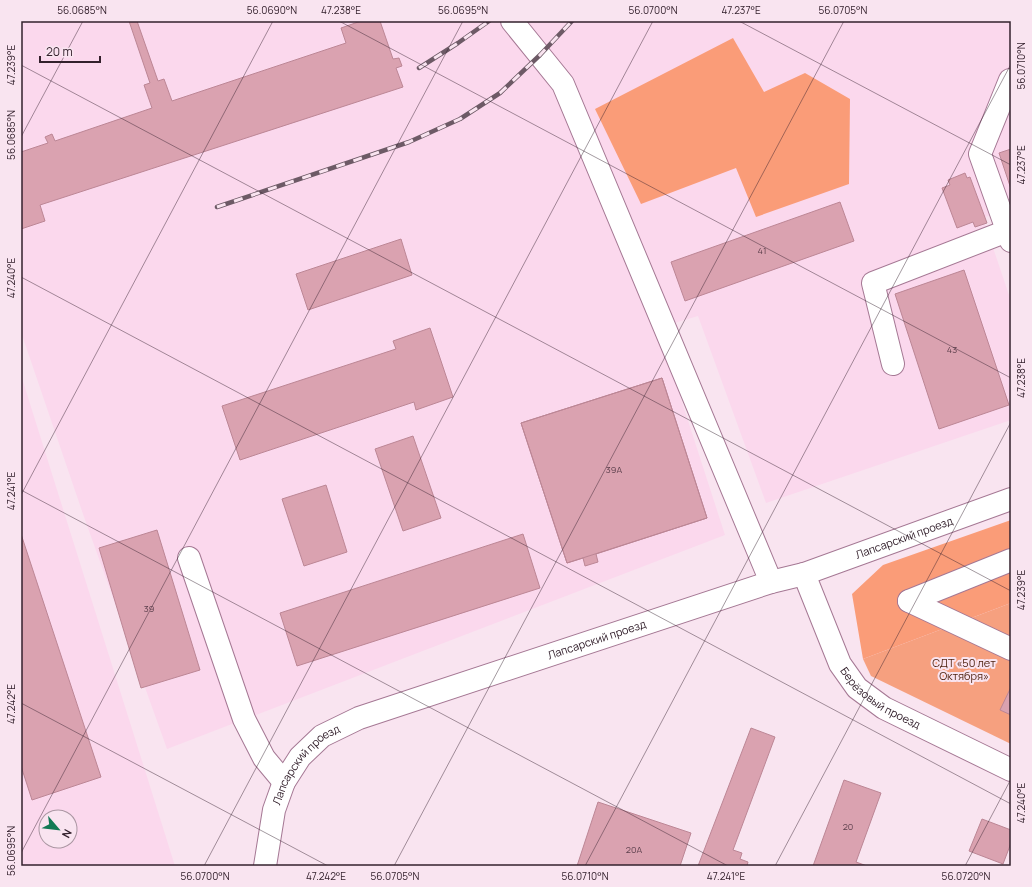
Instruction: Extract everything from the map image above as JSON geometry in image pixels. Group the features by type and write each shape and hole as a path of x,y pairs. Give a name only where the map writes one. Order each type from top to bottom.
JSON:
{"street":[{"path":"512,21 564,84 771,582"},
{"path":"893,364 873,283 1009,236 980,154 1010,80"},
{"name":"Лапсарский проезд","path":"265,866 274,810 284,782 300,757 322,736 359,718 771,582 804,574 1011,498"},
{"path":"188,558 244,719 264,758 284,782"},
{"path":"1011,560 909,601 1011,649"},
{"name":"Берёзовый проезд","path":"804,574 840,664 857,688 884,708 1011,770"}],"shaded area":[{"path":"21,21 1011,21 1011,207 983,218 1011,301 1011,420 766,503 698,316 654,329 670,365 725,535 167,749 83,514 21,332"},
{"path":"733,38 764,92 805,73 850,99 849,184 756,217 736,168 641,204 595,109"},
{"path":"21,375 175,866 21,866"},
{"path":"1011,520 1011,603 863,659 852,594 883,565"}],"green space":[{"name":"СДТ «50 лет Октября»","path":"1011,603 1011,744 871,676 863,659"}],"building":[{"path":"129,21 137,21 158,81 164,79 172,101 346,43 341,28 361,21 380,21 393,59 399,58 402,66 396,68 403,87 40,205 45,221 21,229 21,152 48,143 45,137 52,134 55,141 152,108 144,85 150,83"},
{"path":"1011,149 1011,189 999,153"},
{"path":"965,173 967,178 970,177 987,223 975,227 973,222 957,228 942,188 950,185 948,180"},
{"path":"840,202 854,241 685,301 671,262"},
{"path":"401,239 412,275 308,310 296,274"},
{"path":"964,270 1009,405 939,429 895,294"},
{"path":"430,328 453,397 416,410 414,402 240,460 222,406 396,349 393,341"},
{"path":"662,378 707,518 567,563 521,423"},
{"path":"662,378 707,518 596,554 598,562 585,566 583,558 567,563 521,423"},
{"path":"413,436 441,518 403,531 375,449"},
{"path":"326,485 347,552 304,566 282,499"},
{"path":"157,530 200,670 141,688 99,548"},
{"path":"21,534 101,777 32,800 21,766"},
{"path":"523,534 540,588 297,666 280,613"},
{"path":"1011,687 1011,715 1000,710"},
{"path":"751,728 775,737 733,850 742,853 740,859 748,862 747,866 698,866"},
{"path":"844,780 881,793 856,862 867,866 813,866"},
{"path":"598,802 691,833 680,866 577,866"},
{"path":"982,819 1011,830 1011,843 1003,864 969,851"}],"railway":[{"path":"419,68 489,21"},
{"path":"217,207 409,142 460,119 500,93 540,55 572,21"}]}
